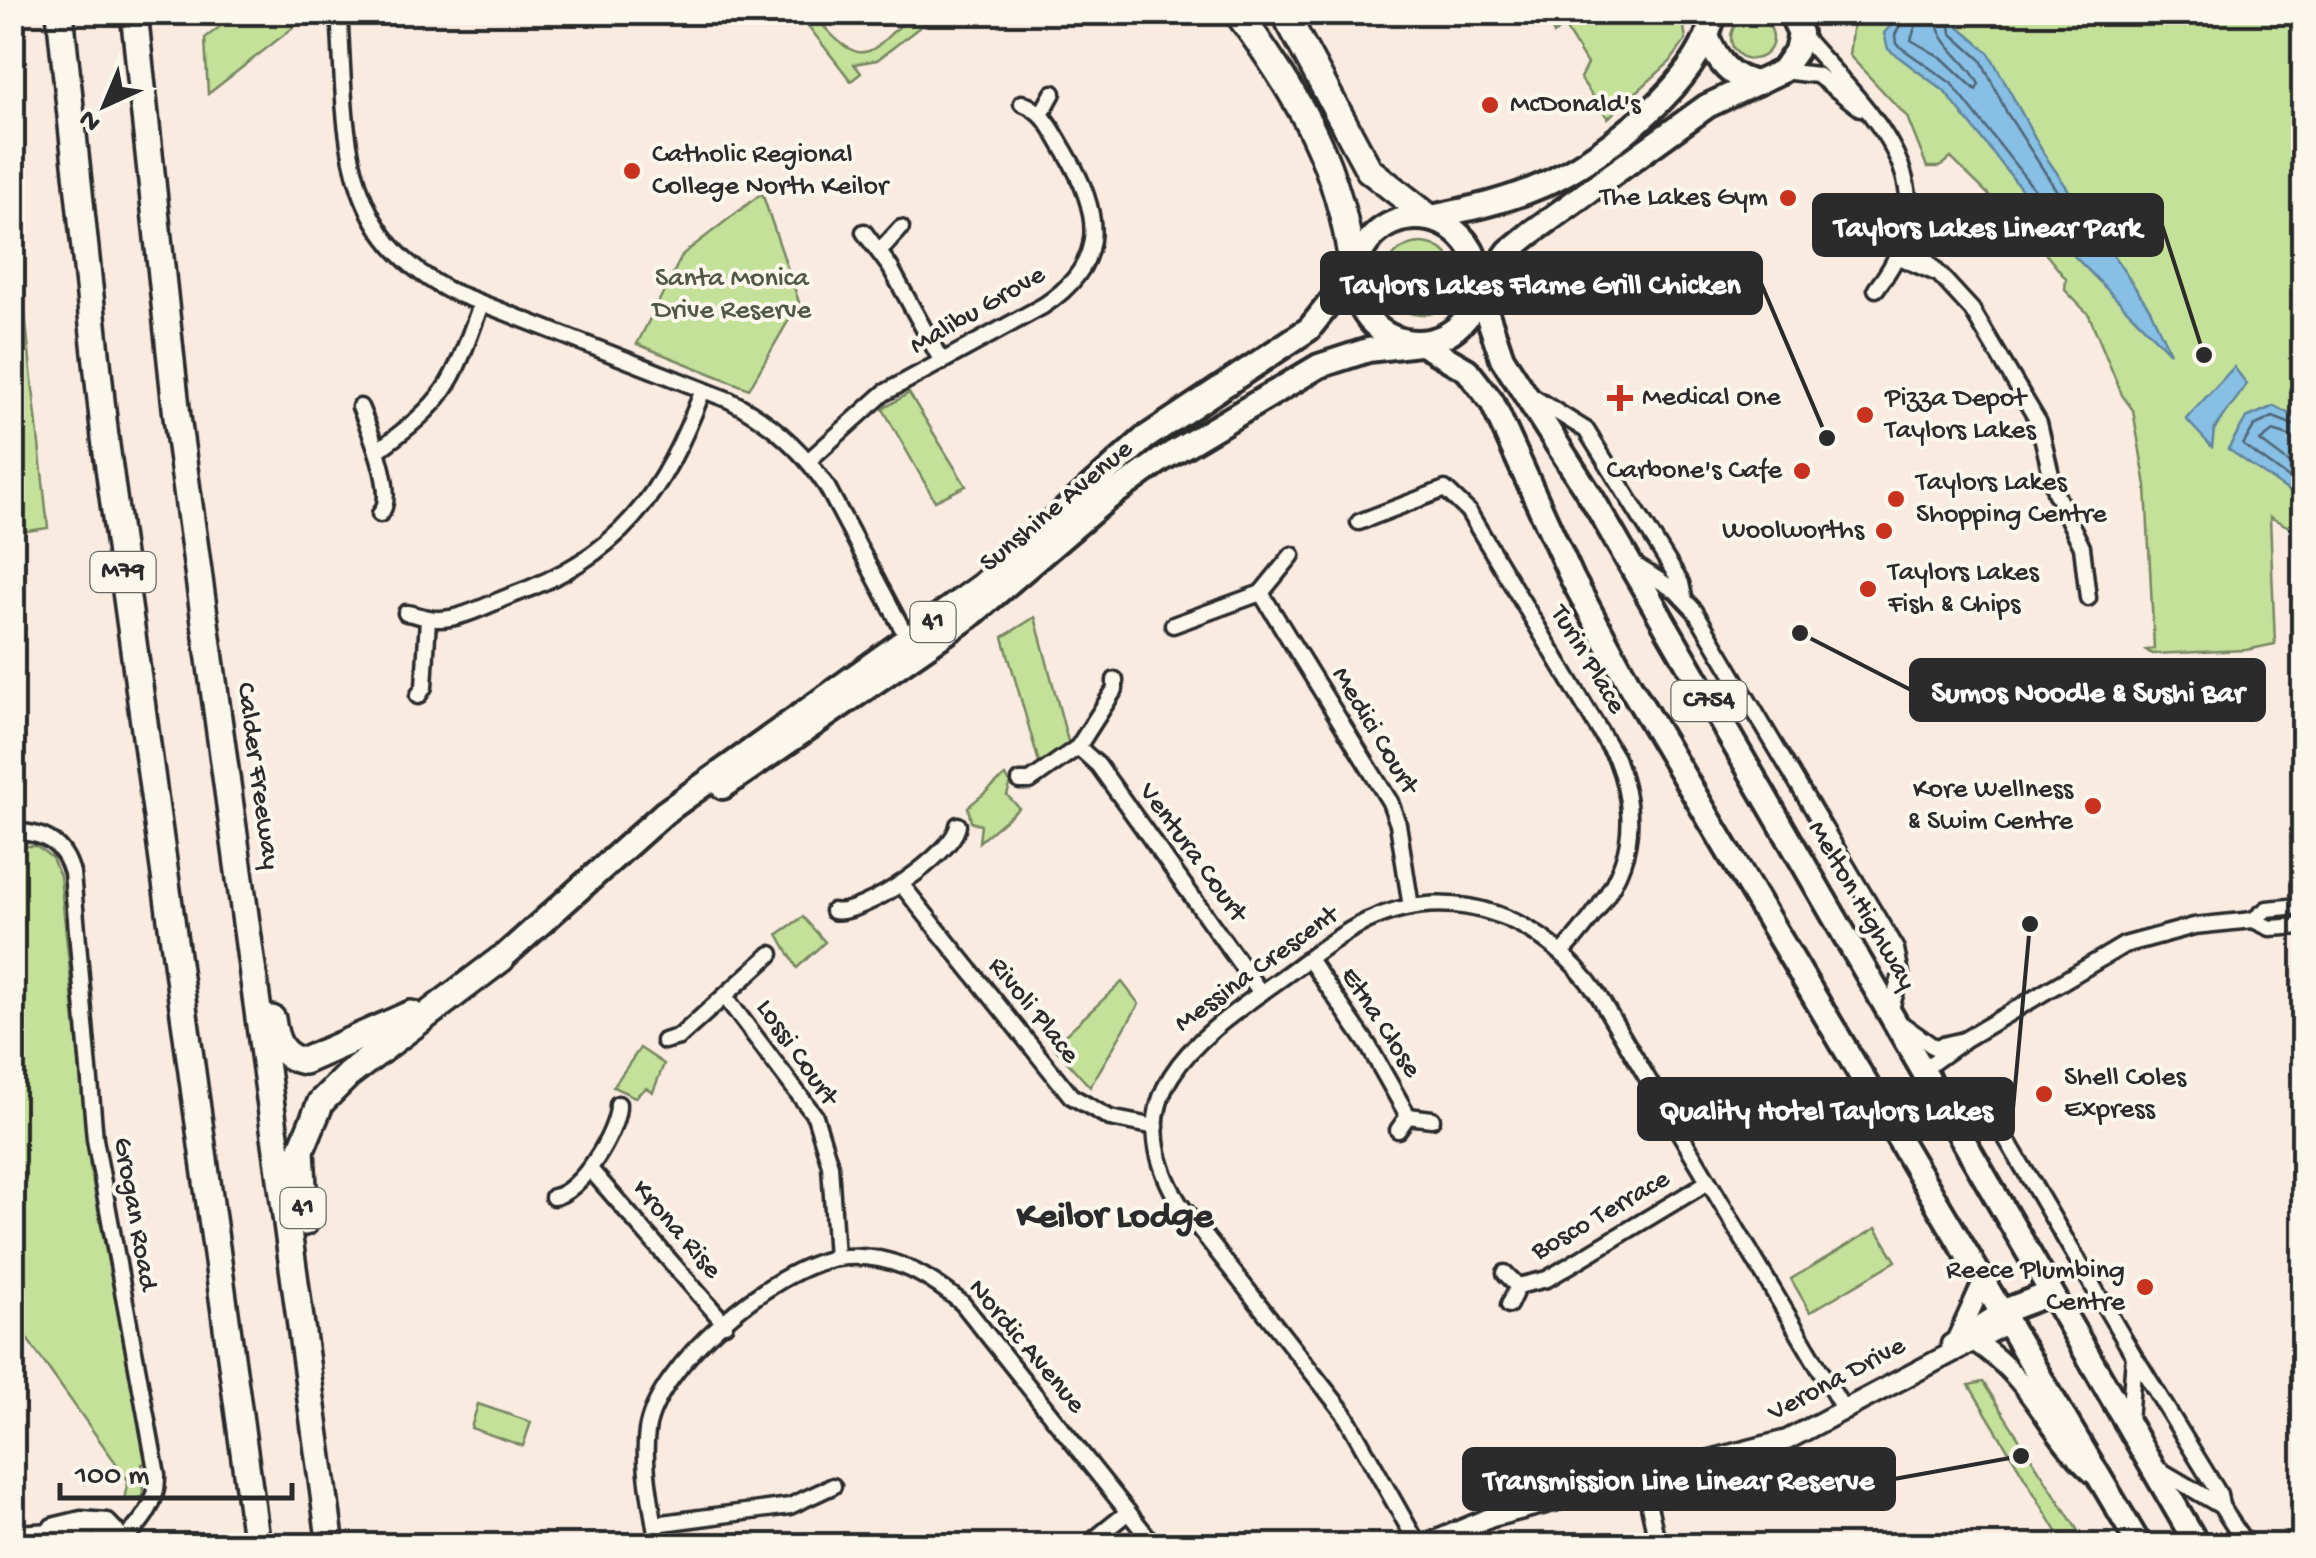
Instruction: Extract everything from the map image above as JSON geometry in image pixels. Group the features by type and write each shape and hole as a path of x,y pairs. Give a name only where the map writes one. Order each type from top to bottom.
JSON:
{"highway":[{"name":"M79","path":"60,12 102,421 256,1546"},
{"name":"Calder Freeway","path":"134,12 155,239 331,1546"},
{"path":"1236,12 1284,81 1323,149 1346,215 1353,273"},
{"path":"1284,12 1368,170 1430,217"},
{"name":"41","path":"209,640 226,693 272,1026 284,1052 304,1061 333,1051 402,1019 501,959"},
{"name":"41","path":"346,1546 300,1186 304,1136 321,1102 338,1084 501,959"}],"main road":[{"name":"41","path":"1353,273 1382,231 1399,222 1520,195 1576,167 1632,124 1679,80 1708,22"},
{"name":"41","path":"1708,22 1729,71 1758,83"},
{"path":"1782,71 1796,51 1799,22"},
{"name":"41","path":"1420,344 1455,330 1519,242 1708,106 1782,71"},
{"path":"1430,217 1458,234 1469,247 1480,292"},
{"path":"1353,273 1358,300 1366,314 1381,327 1420,344"},
{"name":"Sunshine Avenue","path":"912,647 1145,438 1309,329 1353,273"},
{"name":"Melton Highway","path":"1480,292 1494,343 1522,392 1626,558 2198,1546"},
{"name":"Sunshine Avenue","path":"501,959 607,862 742,755 994,599 1107,498 1176,451 1319,366 1368,350 1420,344"},
{"name":"C754","path":"1420,344 1467,370 1492,402 1573,580 1619,667 2140,1546"},
{"path":"2005,1318 2049,1294"}],"street":[{"path":"338,12 350,153 366,210 390,247 416,271 481,304 751,412 808,461 912,647"},
{"path":"1799,22 1880,124 1900,158 1908,189 1899,250 1876,289"},
{"path":"1782,71 1817,75 1880,124"},
{"path":"1022,102 1042,113 1053,94"},
{"name":"Malibu Grove","path":"808,461 863,408 1056,298 1074,281 1094,235 1091,202 1042,113"},
{"path":"880,251 900,228"},
{"path":"864,232 880,251 942,362"},
{"path":"1899,250 1935,272 1982,324 2039,423 2055,492 2084,555 2088,598"},
{"path":"378,451 439,400 459,364 481,304"},
{"path":"406,613 448,618 544,584 602,549 656,493 702,390"},
{"path":"1522,392 1586,430 1896,949 1901,974 1889,1015 1934,1047 1964,1040"},
{"path":"360,406 378,451 386,500 380,514"},
{"name":"Turin Place","path":"1358,522 1445,488 1454,495 1468,511 1616,758 1629,800 1625,860 1612,891 1564,952"},
{"path":"1173,625 1261,593 1292,555"},
{"path":"1626,558 1684,598"},
{"name":"Medici Court","path":"1261,593 1390,802 1398,824 1411,907"},
{"path":"418,696 425,683 428,618"},
{"path":"1020,782 1030,782 1078,747 1115,689 1115,680"},
{"name":"Ventura Court","path":"1078,747 1098,766 1261,993"},
{"path":"832,911 850,911 901,884 954,839 958,826"},
{"path":"12,832 36,833 52,846"},
{"path":"12,841 52,846"},
{"name":"Grogan Road","path":"52,846 72,873 102,1191 157,1475 157,1490 149,1508 122,1539"},
{"name":"Rivoli Place","path":"901,884 1071,1096 1110,1118 1156,1127"},
{"name":"Messina Crescent","path":"1421,1546 1344,1413 1179,1203 1162,1167 1156,1127 1162,1091 1181,1056 1261,993 1364,922 1411,907 1441,904 1486,910 1528,925 1564,952 1598,995 1845,1412"},
{"path":"2247,1546 2001,1130 1982,1112 1924,1076 1964,1040 2124,945 2183,928 2253,920 2267,909 2302,904 2298,919 2303,927"},
{"path":"2253,920 2270,928 2303,927"},
{"name":"Lossi Court","path":"664,1041 678,1037 772,954"},
{"name":"Etna Close","path":"1309,959 1368,1045 1408,1116"},
{"name":"Lossi Court","path":"726,998 815,1116 830,1165 836,1258"},
{"path":"553,1197 559,1197 590,1168 616,1119 618,1104"},
{"name":"Etna Close","path":"1408,1116 1432,1119"},
{"name":"Etna Close","path":"1398,1130 1408,1116"},
{"name":"Krona Rise","path":"590,1168 724,1324"},
{"name":"Bosco Terrace","path":"1518,1286 1547,1279 1708,1182"},
{"name":"Nordic Avenue","path":"658,1546 646,1432 656,1401 682,1358 789,1275 836,1258 894,1260 930,1277 962,1303 1155,1546"},
{"name":"Bosco Terrace","path":"1505,1273 1518,1286"},
{"path":"1983,1282 1966,1340 2024,1382 2070,1452 2103,1484"},
{"name":"Bosco Terrace","path":"1509,1305 1518,1286"},
{"name":"Verona Drive","path":"1421,1546 1492,1516 1764,1448 1845,1412 2005,1318"},
{"path":"2128,1427 2134,1356"},
{"path":"2150,1465 2222,1506"},
{"path":"1643,1480 1658,1546"},
{"path":"655,1524 790,1506 833,1486"},
{"path":"1086,1546 1128,1512"},
{"path":"12,1532 94,1518 122,1539"}],"green space":[{"path":"239,12 312,13 208,94 205,38"},
{"path":"798,13 813,13 836,39 853,50 866,52 917,16 938,13 877,60 854,64 861,73 851,81"},
{"path":"1545,13 1682,13 1686,40 1670,62 1608,118 1580,78 1587,64 1564,26 1554,34"},
{"path":"1854,13 2303,13 2304,535 2270,517 2275,644 2246,650 2152,654 2146,650 2154,649 2146,486 2133,410 2122,395 2089,315 2065,290 2066,279 2033,238 1951,158 1940,167 1927,167 1907,117 1849,55"},
{"path":"1752,17 1767,23 1773,38 1767,53 1752,59 1737,53 1731,38 1737,23"},
{"path":"12,193 48,528 13,533 12,533"},
{"name":"Santa Monica Drive Reserve","path":"762,193 799,302 749,389 637,344 683,254"},
{"path":"1421,243 1447,253 1457,279 1447,305 1421,315 1395,305 1385,279 1395,253"},
{"path":"909,393 966,486 935,501 883,409"},
{"path":"1035,617 1069,745 1040,766 1003,637"},
{"path":"1005,776 1011,783 1007,795 1019,808 979,842 981,825 971,822 968,807"},
{"path":"13,846 37,846 52,858 60,876 90,1167 146,1463 142,1464 143,1497 124,1500 128,1480 13,1319"},
{"path":"803,917 825,942 797,968 778,934"},
{"path":"1122,982 1139,1004 1090,1087 1053,1046"},
{"path":"640,1048 664,1064 653,1092 646,1088 635,1097 613,1087"},
{"path":"1876,1228 1896,1261 1810,1312 1791,1279"},
{"path":"1983,1382 2087,1545 2065,1545 1969,1385"},
{"path":"478,1404 531,1422 523,1446 471,1428"}],"water":[{"path":"1903,12 1957,13 1959,27 1989,53 2044,154 2150,309 2170,353 2075,257 1944,91 1888,49 1884,33"},
{"path":"2234,367 2247,384 2214,430 2212,447 2186,419"},
{"path":"2274,406 2303,421 2303,501 2228,449 2246,418"}],"place":[{"name":"McDonald's","path":"1490,105"},
{"name":"Catholic Regional College North Keilor","path":"632,171"},
{"name":"The Lakes Gym","path":"1788,198"},
{"name":"Taylors Lakes Linear Park","path":"2204,355"},
{"name":"Medical One","path":"1620,398"},
{"name":"Pizza Depot Taylors Lakes","path":"1865,415"},
{"name":"Taylors Lakes Flame Grill Chicken","path":"1827,438"},
{"name":"Carbone's Cafe","path":"1802,471"},
{"name":"Taylors Lakes Shopping Centre","path":"1896,499"},
{"name":"Woolworths","path":"1884,531"},
{"name":"Taylors Lakes Fish & Chips","path":"1868,589"},
{"name":"Sumos Noodle & Sushi Bar","path":"1800,633"},
{"name":"Kore Wellness & Swim Centre","path":"2093,806"},
{"name":"Quality Hotel Taylors Lakes","path":"2030,924"},
{"name":"Shell Coles Express","path":"2044,1094"},
{"name":"Reece Plumbing Centre","path":"2145,1287"},
{"name":"Transmission Line Linear Reserve","path":"2021,1456"}],"district":[{"name":"Keilor Lodge","path":"1115,1218"}]}
